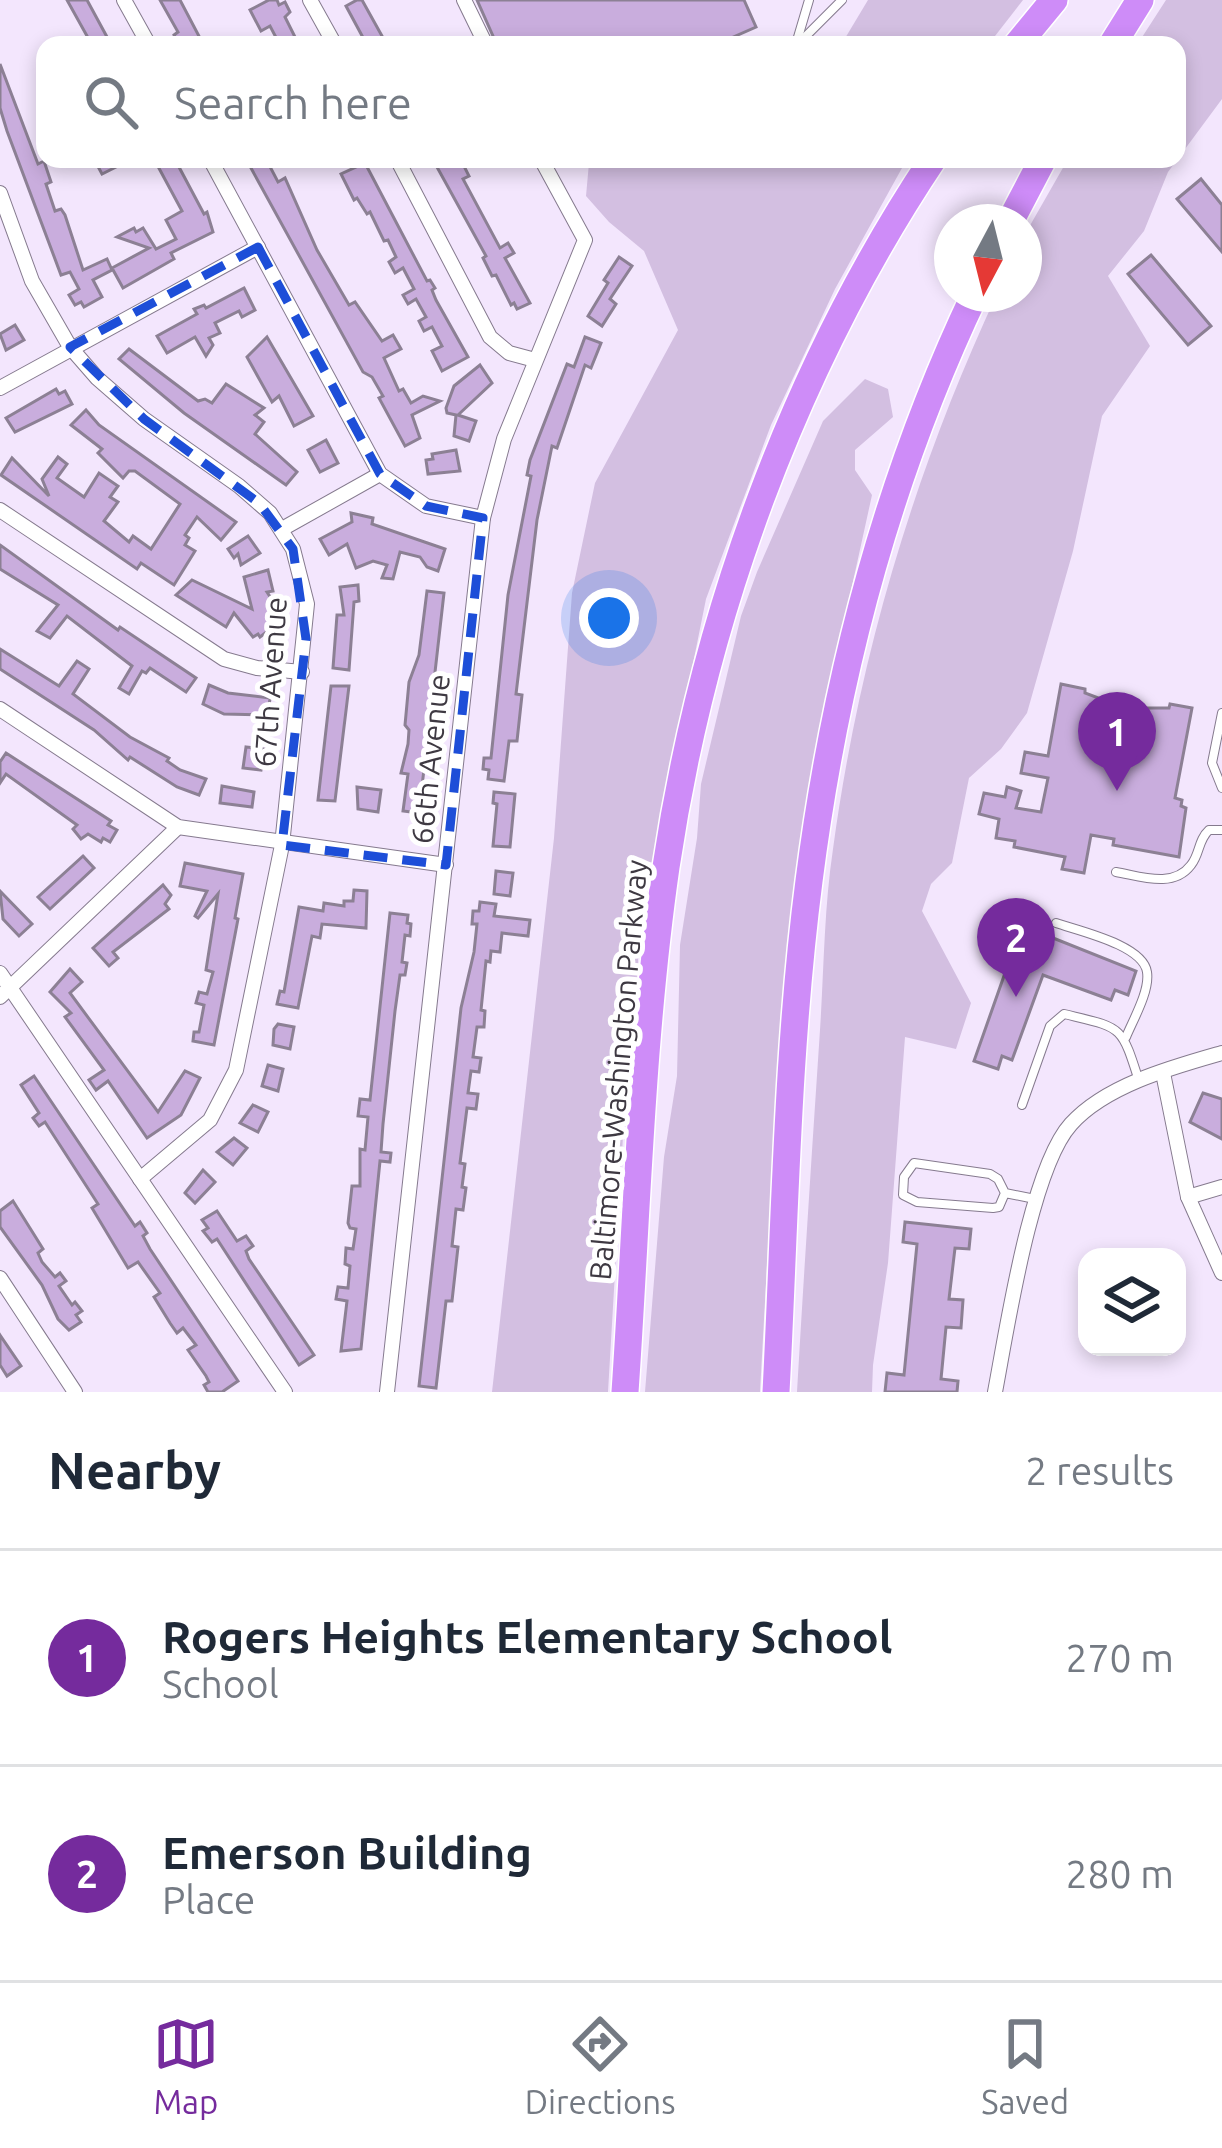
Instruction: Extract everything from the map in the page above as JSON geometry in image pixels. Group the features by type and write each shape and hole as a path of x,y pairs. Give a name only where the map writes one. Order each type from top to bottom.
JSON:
{"highway":[{"path":"1024,36 1054,0"},
{"path":"1118,36 1140,0"},
{"name":"Baltimore-Washington Parkway","path":"626,1392 656,943 698,704 745,546 802,401 871,263 928,168"},
{"path":"1019,204 1038,168"},
{"path":"776,1392 801,961 832,732 893,500 967,312"}],"street":[{"path":"124,0 143,36"},
{"path":"310,0 330,36"},
{"path":"464,0 482,36"},
{"path":"215,168 380,474 426,506 483,518"},
{"path":"402,168 490,337 509,352 535,360"},
{"name":"66th Avenue","path":"387,1392 483,518 504,439 585,240 546,168"},
{"name":"67th Avenue","path":"0,193 38,295 70,347 133,410 249,494 282,529 302,577 307,604 282,845 236,1070 210,1120 140,1179"},
{"path":"0,388 258,247"},
{"path":"282,529 380,474"},
{"path":"0,510 224,659 302,672"},
{"path":"0,709 178,827 446,865"},
{"path":"5,992 178,827"},
{"path":"0,973 5,992 285,1392"},
{"path":"995,1392 1037,1199 1050,1158 1071,1124 1105,1098 1222,1053"},
{"path":"1163,1072 1178,1162 1222,1273"},
{"path":"1189,1197 1222,1187"},
{"path":"0,1278 75,1392"}],"lane":[{"path":"799,36 809,0"},
{"path":"805,36 842,0"},
{"path":"1222,713 1212,763 1222,788"},
{"path":"1116,872 1174,878 1191,865 1209,830 1222,830"},
{"path":"1056,922 1135,951 1143,962 1146,983 1126,1039"},
{"path":"1022,1105 1056,1018 1064,1013 1108,1024 1126,1039 1140,1082"},
{"path":"1005,1193 999,1207 993,1208 917,1202 903,1195 904,1177 914,1163 990,1174 1005,1193 1037,1199"}],"highlighted area":[{"path":"258,247 380,474 426,506 483,518 446,865 282,845 306,639 293,549 259,503 144,419 70,347"}],"shaded area":[{"path":"868,0 1023,0 995,36 846,36"},
{"path":"1166,0 1222,0 1222,99 1186,148 1186,36 1143,36"},
{"path":"589,168 902,168 835,289 771,425 706,599 653,862 639,864 638,966 626,1085 608,1392 492,1392 554,838 572,593 595,483 678,330 644,251 586,196"},
{"path":"1063,168 1171,168 1144,231 1108,276 1150,346 1102,416 1073,551 1027,713 1001,749 969,778 952,863 931,884 922,911 971,1003 956,1049 905,1037 888,1263 872,1392 797,1392 826,917 844,777 894,565 989,312 1042,312 1042,205"},
{"path":"865,379 888,389 893,417 855,450 855,470 872,495 819,736 796,870 781,1012 760,1392 645,1392 664,1157 677,1076 680,945 701,784 741,616 757,572 823,421"}],"building":[{"path":"67,0 87,0 106,36 87,36"},
{"path":"160,0 180,0 199,36 174,36 178,32"},
{"path":"269,0 279,5 285,2 290,12 285,17 294,36 275,36 270,26 261,31 250,10"},
{"path":"362,0 382,36 362,36 346,6"},
{"path":"477,0 744,0 756,27 736,36 493,36"},
{"path":"0,64 36,168 46,168 55,211 61,209 65,215 83,270 107,259 112,270 93,280 102,297 84,307 81,302 75,305 69,295 79,289 70,272 61,275 0,108"},
{"path":"159,168 180,168 204,214 207,212 213,232 171,253 174,259 123,288 112,268 149,248 117,237 143,228 156,249 176,239 166,220 182,211"},
{"path":"251,168 271,168 278,182 285,178 317,250 349,305 355,302 382,341 393,335 401,349 384,358 399,391 403,389 411,403 423,396 440,401 412,415 420,438 405,446 379,398 383,396 372,377 363,372"},
{"path":"368,168 468,357 442,371 432,351 442,346 432,327 424,331 419,321 426,317 416,299 408,304 403,295 414,289 403,268 395,273 389,262 396,257 388,240 384,241 370,212 354,200 341,174"},
{"path":"438,168 465,168 469,176 463,179 500,248 508,243 514,253 505,258 530,303 517,309 511,305 496,275 492,276 486,256"},
{"path":"1201,179 1222,205 1222,252 1177,199"},
{"path":"1151,255 1211,326 1188,345 1128,274"},
{"path":"619,257 632,266 610,299 616,304 602,326 588,316"},
{"path":"244,288 255,310 242,317 239,311 215,323 220,333 209,338 213,345 206,356 195,337 167,353 157,336 197,314 194,309 206,308"},
{"path":"15,325 24,340 6,350 0,334"},
{"path":"267,337 313,416 294,426 279,396 272,402 247,357"},
{"path":"585,337 601,343 591,368 585,365 557,448 552,446 537,520 516,694 522,695 517,741 509,741 504,781 488,779 484,758 491,758 508,595 530,460 567,364 574,367"},
{"path":"129,349 198,401 212,403 226,384 264,408 255,415 264,422 255,434 297,472 286,485 184,413 119,359"},
{"path":"480,365 492,383 458,415 476,421 469,441 454,436 456,415 446,408 454,386"},
{"path":"56,389 59,394 65,391 72,404 15,432 6,418"},
{"path":"86,410 99,425 236,522 221,540 197,517 185,535 189,538 185,545 195,551 174,585 141,563 137,569 1,475 12,458 49,496 42,479 58,457 67,464 57,478 84,497 99,473 118,486 110,497 118,502 104,521 129,542 133,536 151,549 180,504 135,471 123,478 98,453 102,449 71,425"},
{"path":"326,440 338,463 320,472 308,450"},
{"path":"456,450 460,471 428,474 426,460 433,459 432,454"},
{"path":"351,513 445,549 438,571 420,557 400,552 393,579 382,578 387,565 373,561 356,568 347,544 329,555 320,539 352,522"},
{"path":"248,536 260,553 241,565 238,554 234,558 228,549"},
{"path":"0,545 118,630 120,627 196,678 186,692 150,668 142,671 129,694 119,688 132,666 67,616 50,638 37,631 58,605 0,569"},
{"path":"268,570 273,591 267,592 278,609 270,615 277,624 260,637 253,637 234,613 226,627 176,595 192,580 252,609 244,577"},
{"path":"358,585 349,670 333,668 337,615 344,615 340,587"},
{"path":"427,591 444,593 419,813 403,811 408,774 401,773 408,744 409,682 419,655"},
{"path":"0,649 59,686 77,661 89,669 73,694 180,770 206,779 199,795 128,760 94,730 0,669"},
{"path":"1061,684 1085,689 1109,702 1101,748 1129,753 1136,714 1142,714 1143,708 1169,708 1170,704 1192,708 1175,798 1186,808 1179,857 1113,845 1114,839 1091,835 1084,873 1062,869 1065,857 1014,847 1015,841 996,838 999,819 979,814 984,793 1005,797 1007,787 1021,791 1016,808 1041,812 1048,778 1021,773 1025,752 1048,756"},
{"path":"209,685 228,693 270,698 268,715 224,714 203,704"},
{"path":"331,686 349,686 335,801 318,800"},
{"path":"246,747 264,749 261,770 243,768"},
{"path":"6,753 111,821 108,825 117,830 110,842 88,834 81,839 73,829 77,825 6,774 0,783 0,762"},
{"path":"222,786 254,792 252,807 220,803"},
{"path":"357,787 381,790 378,812 358,809"},
{"path":"494,792 515,794 510,847 493,846"},
{"path":"83,856 94,868 50,909 38,897"},
{"path":"185,863 243,874 214,1045 193,1041 204,1005 196,1003 199,992 207,994 213,972 206,970 218,894 195,916 207,891 180,886"},
{"path":"496,871 513,873 510,896 494,894"},
{"path":"163,885 171,895 165,904 169,909 113,952 118,958 109,966 93,948"},
{"path":"354,890 367,891 366,928 322,924 320,938 312,936 298,1008 277,1004 280,991 284,992 299,907 323,911 324,903 344,906 344,901 353,901"},
{"path":"0,891 32,924 19,936 3,919"},
{"path":"480,902 496,904 494,916 530,920 528,936 502,933 500,952 491,951 490,962 486,961 484,1027 477,1027 473,1057 481,1058 479,1072 471,1071 468,1093 478,1094 476,1109 467,1108 460,1163 465,1164 462,1187 466,1188 463,1210 456,1209 452,1246 458,1247 452,1301 446,1301 436,1388 419,1386 461,1008 474,952 477,924 472,924 473,911 479,911"},
{"path":"390,913 408,915 411,924 410,936 405,935 402,962 407,963 405,975 400,975 383,1124 381,1152 391,1153 390,1162 380,1161 361,1349 341,1351 347,1301 336,1299 338,1287 348,1288 346,1248 353,1249 356,1229 348,1223 352,1186 360,1186 360,1149 365,1150 368,1117 358,1116 360,1099 370,1100"},
{"path":"1033,930 1136,971 1128,995 1115,990 1111,1000 1043,975 1012,1060 1002,1056 998,1069 974,1061 1017,939 1028,943"},
{"path":"70,969 82,982 70,993 158,1112 185,1071 200,1078 181,1115 147,1138 108,1081 96,1090 89,1080 104,1070 65,1017 71,1013 50,992"},
{"path":"278,1024 294,1027 290,1049 273,1045"},
{"path":"268,1065 283,1069 278,1091 262,1086"},
{"path":"34,1076 135,1226 140,1222 150,1249 238,1381 222,1392 208,1392 204,1385 209,1382 188,1350 196,1345 183,1328 177,1333 170,1323 154,1297 160,1293 138,1262 128,1268 92,1208 98,1204 45,1122 39,1126 33,1118 39,1113 21,1085"},
{"path":"1203,1093 1222,1099 1222,1139 1190,1122"},
{"path":"253,1105 268,1112 258,1132 240,1123"},
{"path":"234,1138 247,1148 233,1165 217,1152"},
{"path":"203,1170 215,1182 195,1203 185,1193"},
{"path":"13,1201 43,1249 38,1253 42,1262 55,1277 60,1273 66,1281 59,1286 82,1311 76,1315 81,1322 69,1330 0,1227 0,1211"},
{"path":"217,1211 237,1241 246,1236 253,1246 246,1251 249,1259 314,1355 299,1365 217,1239 212,1242 203,1231 208,1228 202,1220"},
{"path":"905,1222 971,1229 969,1249 955,1248 949,1299 963,1300 961,1328 946,1327 941,1379 958,1381 957,1392 885,1392 887,1373 904,1375 917,1244 903,1242"},
{"path":"0,1335 21,1366 7,1376 0,1365"}],"place":[{"name":"Rogers Heights Elementary School","path":"1117,791"},
{"name":"Emerson Building","path":"1016,997"}]}
